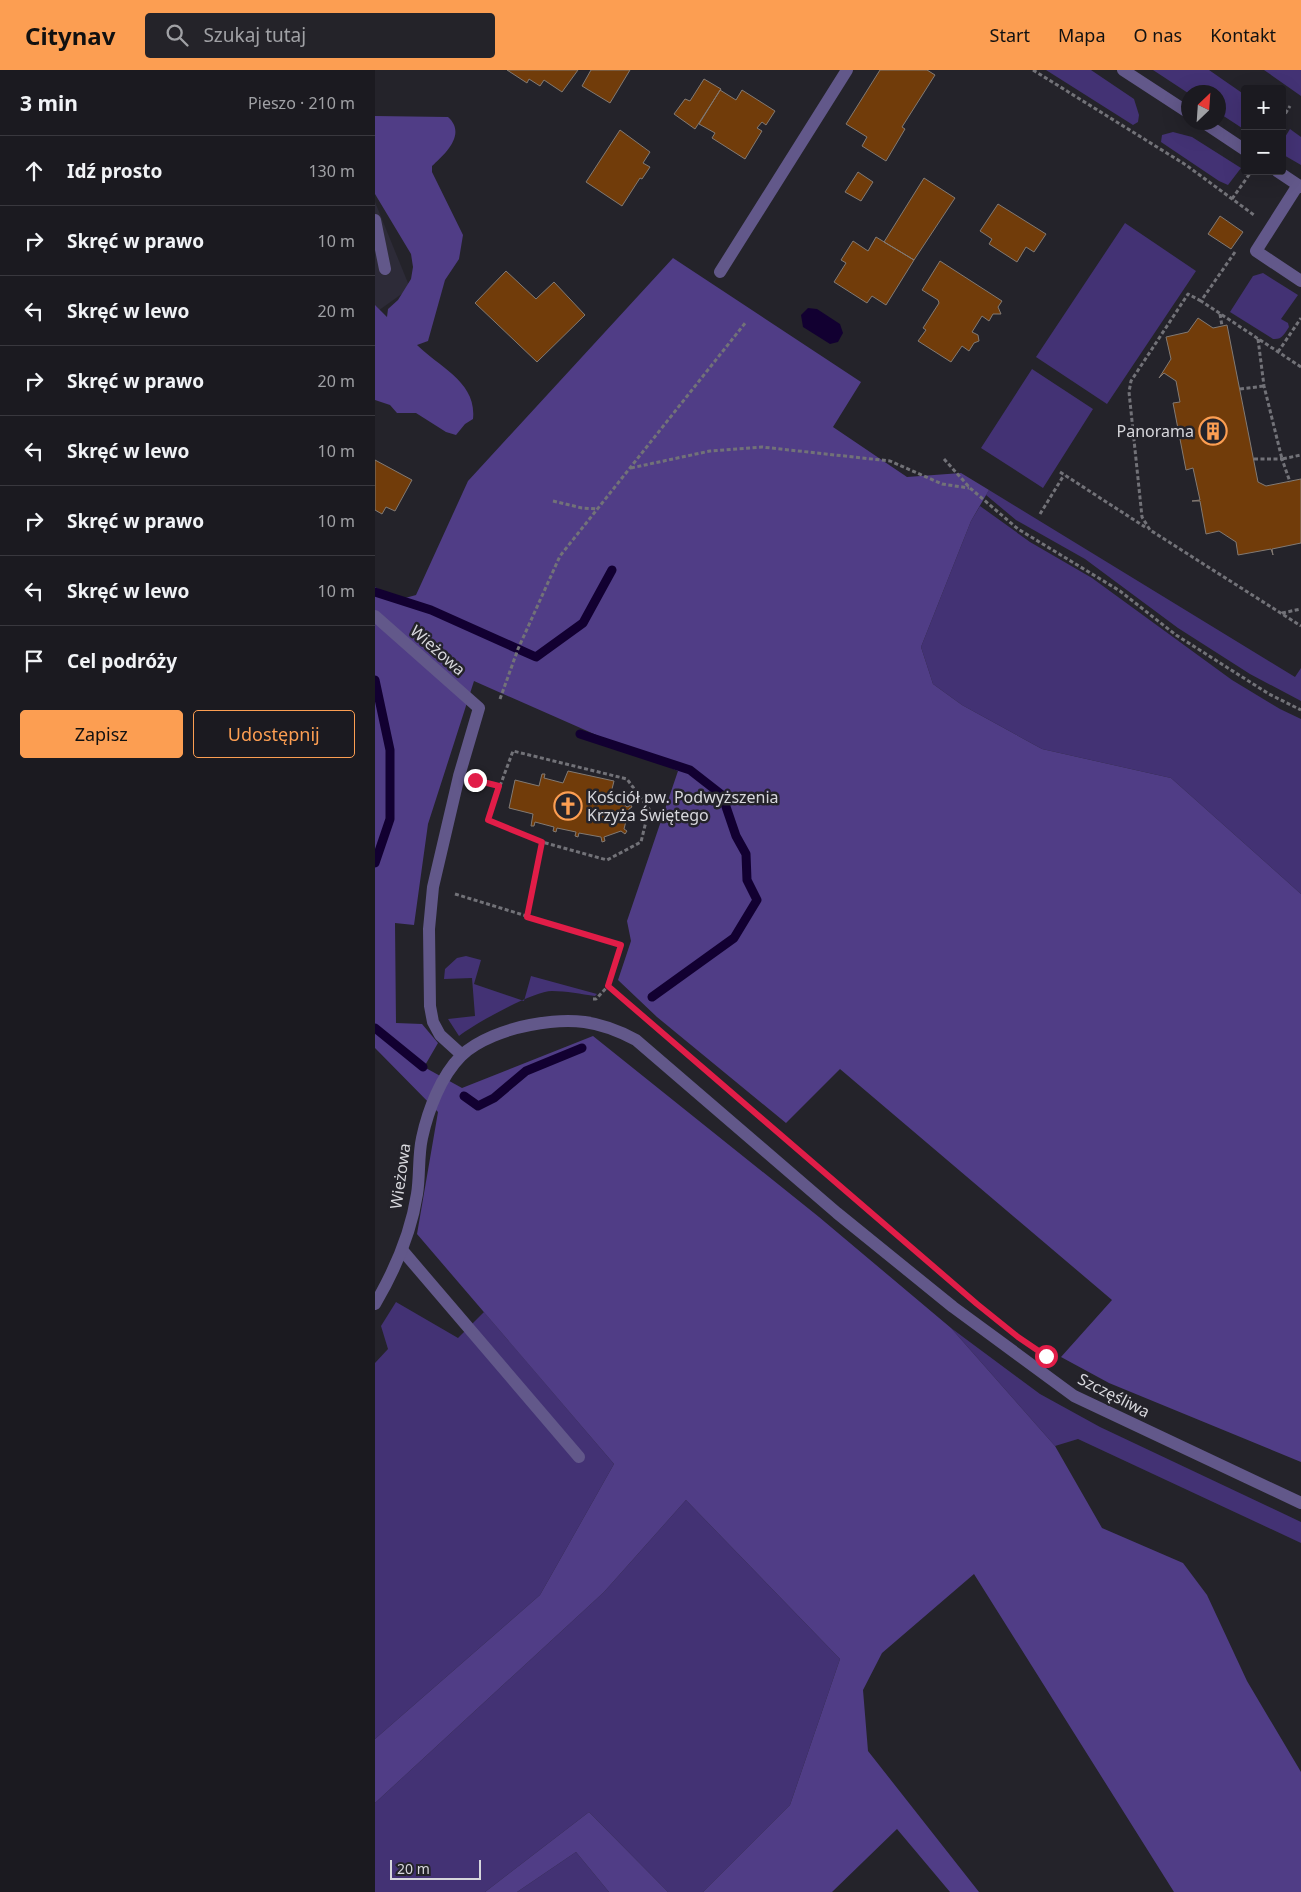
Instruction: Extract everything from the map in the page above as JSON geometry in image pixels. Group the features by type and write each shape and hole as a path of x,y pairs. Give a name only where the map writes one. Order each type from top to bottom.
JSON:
{"street":[{"path":"720,272 847,70"},
{"path":"1123,70 1181,108"},
{"path":"1215,130 1241,147"},
{"path":"1283,175 1299,186 1256,251 1301,281"},
{"path":"375,220 385,269"},
{"name":"Wieżowa","path":"375,616 479,708 459,776"},
{"path":"459,776 433,887 429,929 430,1006 433,1022 440,1036 461,1055"},
{"name":"Szczęśliwa","path":"461,1055 504,1033 547,1022 593,1022 615,1028 636,1040 830,1207 953,1307 1074,1396 1301,1503"},
{"name":"Wieżowa","path":"375,1304 390,1279 402,1250 417,1196 421,1139 428,1116 437,1093 461,1055"},
{"path":"402,1250 579,1458"}],"path":[{"path":"1033,70 1186,165 1271,228"},
{"path":"1286,113 1290,106"},
{"path":"1232,199 1248,175"},
{"path":"1201,301 1232,253 1243,248 1256,251"},
{"path":"1150,530 1142,517 1129,392 1131,382 1188,294 1301,367"},
{"path":"1220,314 1222,326"},
{"path":"1278,352 1301,318"},
{"path":"499,700 518,649 560,556 746,322"},
{"path":"1258,339 1264,386 1282,459 1290,482"},
{"path":"1239,389 1264,386"},
{"path":"630,468 710,451 762,447 889,461 942,484 970,488"},
{"path":"1254,459 1282,459 1301,454"},
{"path":"944,459 970,488 1018,529 1120,591 1176,634 1269,694 1301,710"},
{"path":"1060,472 1301,626"},
{"path":"1040,514 1065,475"},
{"path":"553,501 582,508 598,508"},
{"path":"1281,613 1301,609"},
{"path":"513,751 627,778 649,809 641,842 607,860 542,842 488,820 513,751"},
{"path":"459,776 499,786"},
{"path":"527,917 542,842"},
{"path":"433,887 621,945 608,986 652,1024"}],"shaded area":[{"path":"1046,70 1091,70 1134,99 1139,115 1138,122 1133,125"},
{"path":"1153,70 1209,70 1241,92 1241,127 1226,118 1226,85 1181,85 1181,88"},
{"path":"1264,70 1301,70 1301,96"},
{"path":"375,116 448,117 453,123 455,130 455,137 452,143 443,156 432,166 432,172 463,235 459,259 445,280 428,341 417,345 455,376 469,395 473,406 473,419 465,424 456,435 446,432 416,413 397,413 390,405 375,400 375,305 387,317 388,309 398,300 411,279 413,267 411,254 375,194"},
{"path":"1290,129 1301,137 1301,165 1286,156 1286,136"},
{"path":"1173,132 1192,137 1241,168 1228,185 1161,142 1162,135"},
{"path":"375,202 410,288 375,313"},
{"path":"1125,223 1196,271 1107,404 1036,357"},
{"path":"673,258 861,382 833,427 907,477 961,473 989,490 971,521 921,647 933,684 962,705 1042,749 1171,778 1301,894 1301,1462 1109,1383 1061,1357 1112,1300 840,1069 786,1123 657,1017 618,980 631,941 627,921 678,771 474,681 428,824 414,925 395,923 396,1023 422,1024 438,1043 424,1067 462,1088 593,1036 819,1217 951,1328 1055,1446 1102,1528 1183,1563 1207,1595 1247,1681 1301,1772 1301,1892 1174,1892 974,1574 882,1653 863,1690 868,1751 979,1892 950,1892 897,1829 832,1892 703,1892 790,1805 840,1659 686,1500 604,1592 375,1803 375,1739 540,1595 614,1464 417,1234 438,1112 375,1048 375,587 398,600 416,595 468,481"},
{"path":"1263,273 1298,295 1281,319 1288,323 1289,327 1279,339 1273,339 1230,312 1253,276"},
{"path":"808,308 817,309 840,324 843,333 838,342 830,344 803,327 801,315"},
{"path":"1032,369 1093,409 1043,488 981,448"},
{"path":"989,490 1295,677 1301,668 1301,701 1250,674 1178,628 1085,559 1016,520 986,495"},
{"path":"980,506 1030,542 1092,578 1232,680 1280,709 1301,719 1301,894 1171,778 1042,749 962,705 933,684 921,647 971,521"},
{"path":"466,956 481,960 474,984 522,1000 478,1023 459,1036 448,1019 475,1016 472,978 444,979 445,969 457,958"},
{"path":"531,976 597,994 595,996 552,991 543,992 524,999"},
{"path":"396,1302 458,1338 484,1312 614,1464 540,1595 375,1739 375,1363 388,1349 381,1326"},
{"path":"951,1328 1040,1394 1100,1427 1301,1522 1301,1543 1078,1439 1055,1446"},
{"path":"686,1500 840,1659 790,1805 703,1892 668,1892 589,1812 485,1892 375,1892 375,1803 604,1592"},
{"path":"589,1812 668,1892 609,1892 576,1852 517,1892 485,1892"},
{"path":"576,1852 609,1892 517,1892"}],"building":[{"path":"507,70 578,70 562,92 544,80 540,86 529,79 527,83"},
{"path":"591,70 630,70 610,103 582,86"},
{"path":"880,70 927,70 935,75 902,127 905,129 886,161 862,146 867,137 846,124"},
{"path":"704,79 721,89 695,129 674,114 685,99 690,101"},
{"path":"720,90 736,100 742,90 775,111 766,125 762,122 757,128 762,131 745,159 712,138 715,133 699,124"},
{"path":"620,130 650,152 643,163 650,167 642,179 640,178 622,206 586,182"},
{"path":"858,172 873,182 861,201 845,192"},
{"path":"924,178 955,198 914,260 884,242"},
{"path":"998,204 1046,234 1034,252 1026,247 1017,262 989,244 992,239 980,231"},
{"path":"1220,216 1243,232 1231,249 1208,234"},
{"path":"876,237 914,260 886,305 872,296 867,303 834,282 846,263 841,260 853,241 868,251"},
{"path":"940,261 1002,301 998,307 1001,314 993,314 989,321 982,316 972,332 978,335 979,341 974,343 969,351 962,346 951,362 918,341 926,330 923,328 939,303 938,300 922,290"},
{"path":"506,271 536,299 554,282 585,315 537,362 475,303"},
{"name":"Panorama","path":"1198,318 1213,328 1227,325 1258,482 1266,486 1301,479 1301,543 1272,549 1273,555 1271,549 1238,555 1236,542 1219,531 1206,534 1200,501 1192,501 1200,500 1193,468 1186,470 1173,403 1180,402 1176,381 1164,373 1159,378 1171,359 1166,337 1188,332"},
{"path":"375,460 412,480 395,511 386,507 382,514 375,510"},
{"name":"Kościół pw. Podwyższenia Krzyża Świętego","path":"568,771 614,781 611,793 627,807 631,805 632,807 629,809 624,829 627,831 625,834 621,831 604,837 605,841 602,842 601,837 579,833 578,837 575,836 576,832 557,828 556,832 553,831 554,827 535,822 534,826 531,826 533,814 509,808 515,780 539,786 542,774 545,774 544,778 563,783"}],"waterway":[{"path":"375,592 431,610 536,657 583,623 612,570"},
{"path":"375,680 390,750 390,819 375,863"},
{"path":"580,734 690,770 722,795 736,836 746,854 747,880 757,900 734,938 652,997"},
{"path":"375,1028 423,1067"},
{"path":"464,1096 478,1106 494,1098 526,1071 582,1048"}],"place":[{"name":"Panorama","path":"1213,431"},
{"name":"Kościół pw. Podwyższenia Krzyża Świętego","path":"568,806"}],"route":[{"path":"475,780 499,786 488,820 542,842 527,917 621,945 608,986 977,1304 1018,1337 1046,1356"}]}
